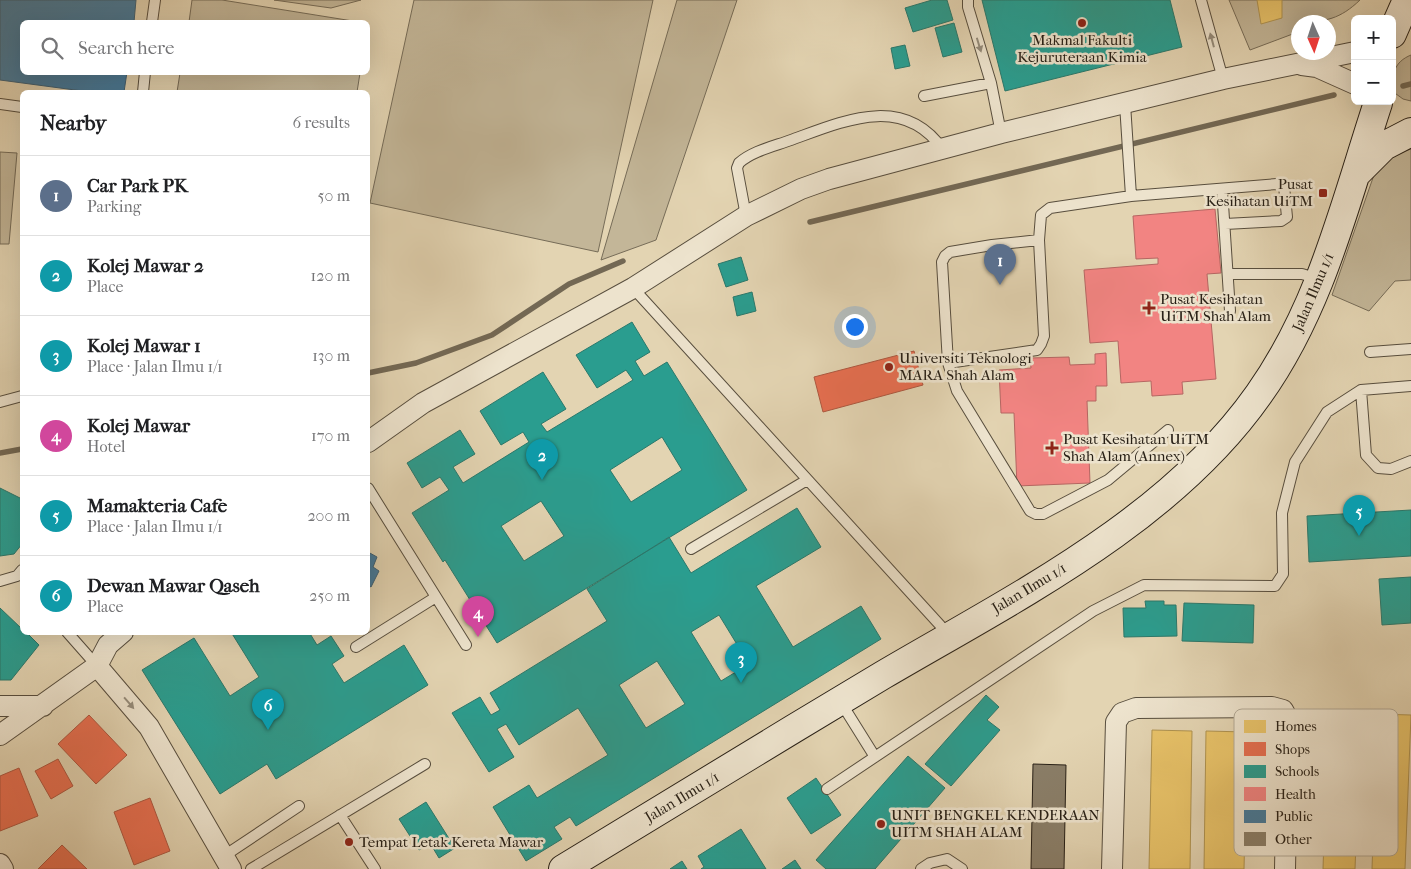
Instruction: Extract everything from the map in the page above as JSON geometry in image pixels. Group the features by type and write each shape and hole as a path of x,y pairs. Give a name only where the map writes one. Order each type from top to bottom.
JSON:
{"street":[{"path":"1396,26 1408,0"},
{"path":"1396,36 1402,32 1411,31"},
{"path":"370,441 424,403 633,288 746,216 801,189 1001,133 1223,79 1351,53"},
{"path":"1295,65 1317,67 1351,82"},
{"name":"Jalan Ilmu 1/1","path":"577,865 840,701 950,636 1111,536 1157,503 1211,453 1259,394 1291,344 1321,279 1377,105"},
{"path":"1380,105 1388,116 1399,124 1411,127"},
{"name":"Jalan Ilmu 1/1","path":"1354,176 1384,146 1411,132"},
{"path":"0,735 97,666 108,645 120,635"},
{"path":"97,666 149,726 227,863"},
{"path":"0,706 43,706"},
{"path":"1112,869 1116,722 1122,713 1136,708 1272,707 1279,709"},
{"path":"1286,856 1286,869"},
{"path":"0,864 3,869"}],"lane":[{"path":"152,20 155,0"},
{"path":"968,0 968,7 991,82 1001,133"},
{"path":"1201,0 1223,79"},
{"path":"143,90 145,75"},
{"path":"924,96 991,82"},
{"path":"0,104 20,107"},
{"path":"1125,104 1131,196"},
{"path":"746,216 737,168 739,163 768,149 830,126 876,114 892,116 904,119 933,136 943,150"},
{"path":"948,363 1036,350 1042,344 1044,336 1039,240 1041,215 1050,208 1131,196 1277,184 1284,186 1287,217 1281,221 1225,224"},
{"path":"1222,189 1230,311"},
{"path":"1039,240 950,252 942,262 948,363 958,391 1030,510 1036,514 1043,514 1108,480 1168,430"},
{"path":"1228,274 1302,274 1321,279"},
{"path":"633,288 950,636"},
{"path":"1370,352 1411,349"},
{"path":"827,789 1093,610 1144,585 1275,586 1283,574 1282,513 1295,462 1327,412 1360,390 1411,386"},
{"path":"1360,390 1366,454 1378,468 1391,469 1411,460"},
{"path":"0,402 20,397"},
{"path":"691,549 807,480"},
{"path":"370,491 466,645"},
{"path":"0,581 17,576 20,572"},
{"path":"356,647 436,597"},
{"path":"70,635 97,666"},
{"path":"840,701 875,758"},
{"path":"255,868 425,764"},
{"path":"227,863 299,806"},
{"path":"340,815 375,869"},
{"path":"922,869 930,863 947,859 962,869"}],"shaded area":[{"path":"192,0 222,0 347,20 189,20"},
{"path":"274,0 361,0 331,8"},
{"path":"414,0 653,0 598,252 370,203"},
{"path":"677,0 737,0 656,240 601,260"},
{"path":"1229,0 1360,0 1336,16 1291,15 1291,35 1250,50"},
{"path":"1411,55 1411,101 1403,99 1396,94 1396,68 1405,58"},
{"path":"180,75 360,75 357,90 177,90"},
{"path":"1411,149 1411,280 1395,281 1369,311 1332,295 1375,172 1390,155"},
{"path":"0,152 17,153 9,244 0,244"}],"building: Homes":[{"path":"1257,0 1282,0 1282,18 1261,24"},
{"path":"1398,715 1411,715 1405,869 1372,869 1372,856 1398,856"},
{"path":"1152,730 1192,731 1190,869 1149,869"},
{"path":"1206,731 1234,732 1234,856 1244,856 1244,869 1204,869"},
{"path":"1323,856 1356,856 1355,869 1323,869"}],"building: Shops":[{"path":"914,351 923,385 823,412 814,377"},
{"path":"89,715 127,755 96,784 58,744"},
{"path":"58,759 73,786 51,799 35,771"},
{"path":"19,768 38,816 0,831 0,776"},
{"path":"150,798 170,851 134,865 114,812"},
{"path":"62,845 87,869 38,869"}],"building: Schools":[{"path":"932,0 947,0 953,20 913,32 905,8"},
{"name":"Makmal Fakulti Kejuruteraan Kimia","path":"982,0 1170,0 1182,47 1005,91"},
{"path":"954,23 962,52 943,57 935,28"},
{"path":"905,45 910,66 895,69 891,48"},
{"path":"741,257 748,280 726,287 718,264"},
{"path":"752,292 756,311 737,316 733,297"},
{"path":"632,322 650,352 635,361 644,376 667,362 747,490 497,643 445,560 443,562 412,513 449,490 440,477 422,488 407,463 460,430 475,454 453,467 463,483 529,442 523,432 501,445 480,411 543,372 566,409 541,424 547,432 633,380 626,370 597,388 576,355","holes":["662,437 682,470 631,502 610,470","541,501 564,536 524,561 501,526"]},
{"path":"0,488 20,498 20,546 14,554 0,556"},
{"path":"797,508 821,547 756,586 793,647 861,606 881,639 576,826 570,817 554,827 562,839 526,861 493,807 529,785 537,798 608,755 578,708 519,745 506,724 497,729 514,757 489,772 452,713 480,697 491,715 500,710 490,693 607,621 587,589 669,537 691,573","holes":["719,615 749,664 721,681 691,632","657,661 685,704 646,728 619,685"]},
{"path":"1411,510 1411,556 1309,562 1307,516"},
{"path":"1411,577 1411,623 1382,625 1379,579"},
{"path":"1145,601 1164,601 1164,605 1176,605 1177,636 1124,637 1123,608 1146,608"},
{"path":"1184,603 1254,605 1253,643 1182,641"},
{"path":"0,608 20,627 20,635 29,635 39,645 11,680 0,680"},
{"path":"233,635 311,635 317,645 331,636 344,656 332,664 344,683 404,645 428,685 276,779 267,764 220,794 142,670 194,638 230,696 259,677"},
{"path":"986,695 999,707 987,720 1000,730 951,786 925,764"},
{"name":"UNIT BENGKEL KENDERAAN UITM SHAH ALAM","path":"908,756 945,788 875,869 826,869 816,860"},
{"path":"816,778 841,815 811,834 787,798"},
{"path":"426,802 455,848 439,858 430,843 419,850 399,819"},
{"path":"741,829 766,869 701,869 704,867 698,856"},
{"path":"795,860 801,869 782,869"},
{"path":"682,861 687,869 670,869"}],"building: Health":[{"name":"Pusat Kesihatan UiTM Shah Alam","path":"1215,209 1221,273 1207,274 1216,379 1182,382 1183,394 1152,396 1151,381 1121,383 1118,341 1090,343 1084,270 1158,264 1158,258 1136,259 1133,216"},
{"name":"Pusat Kesihatan UiTM Shah Alam (Annex)","path":"1106,353 1107,386 1096,386 1096,401 1087,401 1090,483 1017,486 1014,413 1001,413 999,370 1031,368 1030,358 1069,357 1070,365 1095,364 1095,354"}],"building: Public":[{"path":"0,0 136,0 134,20 20,20 20,75 127,75 124,90 75,90 0,80"},
{"path":"370,553 377,557 373,567 379,571 371,587"}],"building: Other":[{"path":"1033,764 1066,765 1064,869 1031,869"}],"waterway":[{"path":"1403,86 1411,84"},
{"path":"810,222 1334,95"},
{"path":"370,373 416,363 492,335 569,284 623,261"},
{"path":"0,453 20,449"}],"place":[{"name":"Makmal Fakulti Kejuruteraan Kimia","path":"1082,23"},
{"name":"Pusat Kesihatan UiTM","path":"1323,193"},
{"name":"Car Park PK","path":"1000,285"},
{"name":"Pusat Kesihatan UiTM Shah Alam","path":"1149,308"},
{"name":"Universiti Teknologi MARA Shah Alam","path":"889,367"},
{"name":"Pusat Kesihatan UiTM Shah Alam (Annex)","path":"1052,448"},
{"name":"Kolej Mawar 2","path":"542,480"},
{"name":"Mamakteria Cafe","path":"1359,536"},
{"name":"Kolej Mawar","path":"478,637"},
{"name":"Kolej Mawar 1","path":"741,683"},
{"name":"Dewan Mawar Qaseh","path":"268,730"},
{"name":"UNIT BENGKEL KENDERAAN UITM SHAH ALAM","path":"881,824"},
{"name":"Tempat Letak Kereta Mawar","path":"349,842"}]}
